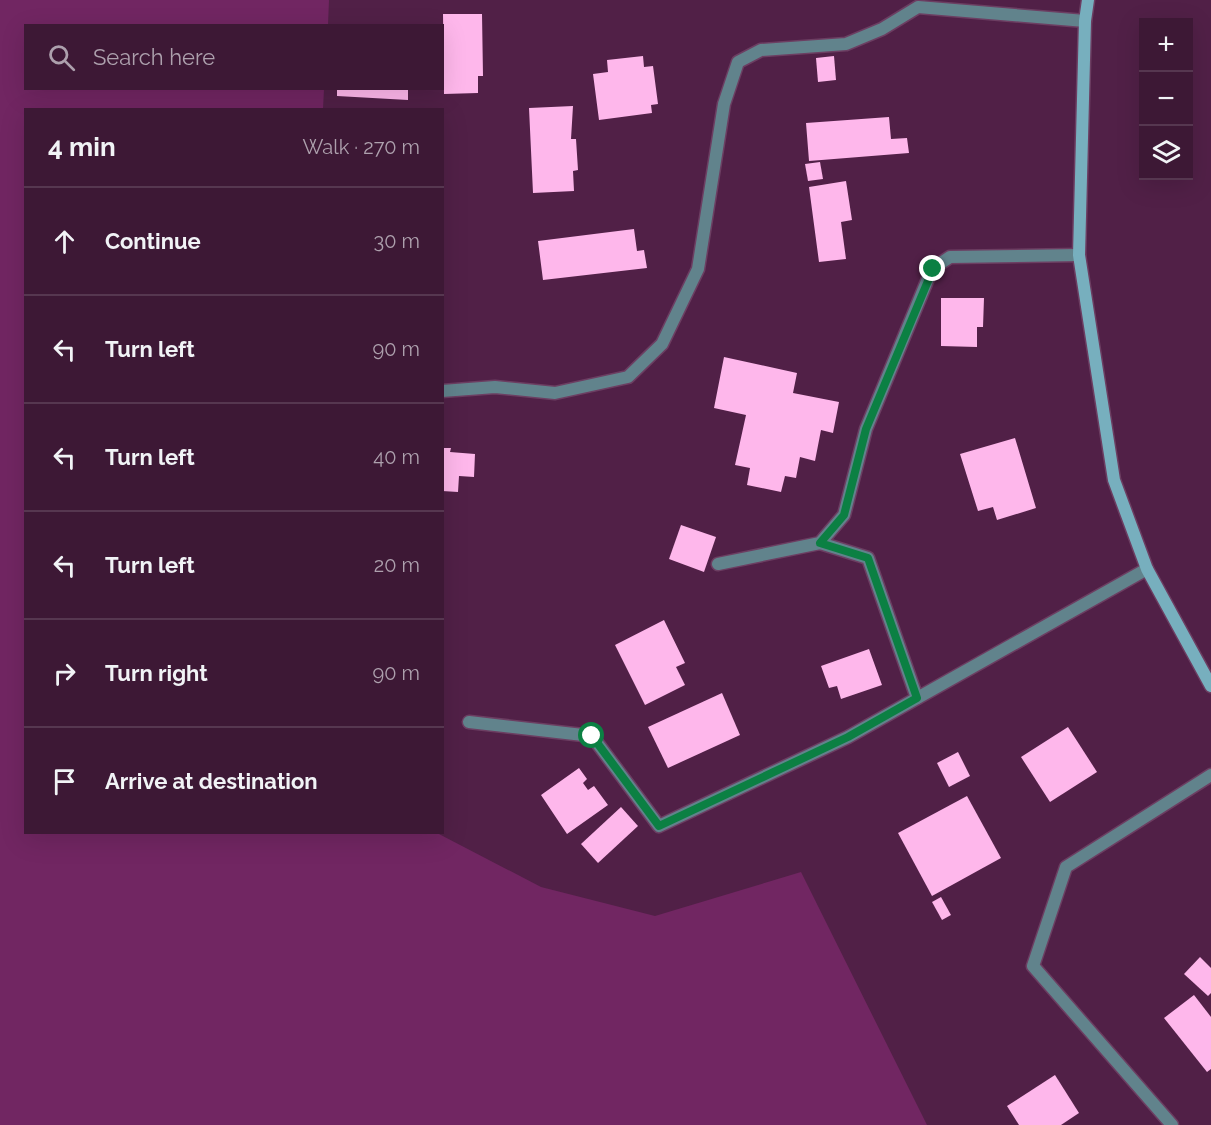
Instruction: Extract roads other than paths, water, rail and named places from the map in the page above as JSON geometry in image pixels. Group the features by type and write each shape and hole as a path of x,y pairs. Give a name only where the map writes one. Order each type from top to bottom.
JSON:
{"street":[{"path":"1088,0 1085,21 1079,255 1114,480 1148,569 1211,686"},
{"path":"444,391 495,387 555,393 565,391 628,377 662,344 698,269 724,104 738,62 761,50 846,44 882,29 918,7 1085,21"},
{"path":"820,543 844,515 866,429 933,269 950,257 1079,255"},
{"path":"718,564 820,543 868,558 917,698"},
{"path":"469,722 592,736 659,826 848,737 1148,569"},
{"path":"1172,1125 1033,966 1066,867 1211,775"}]}
